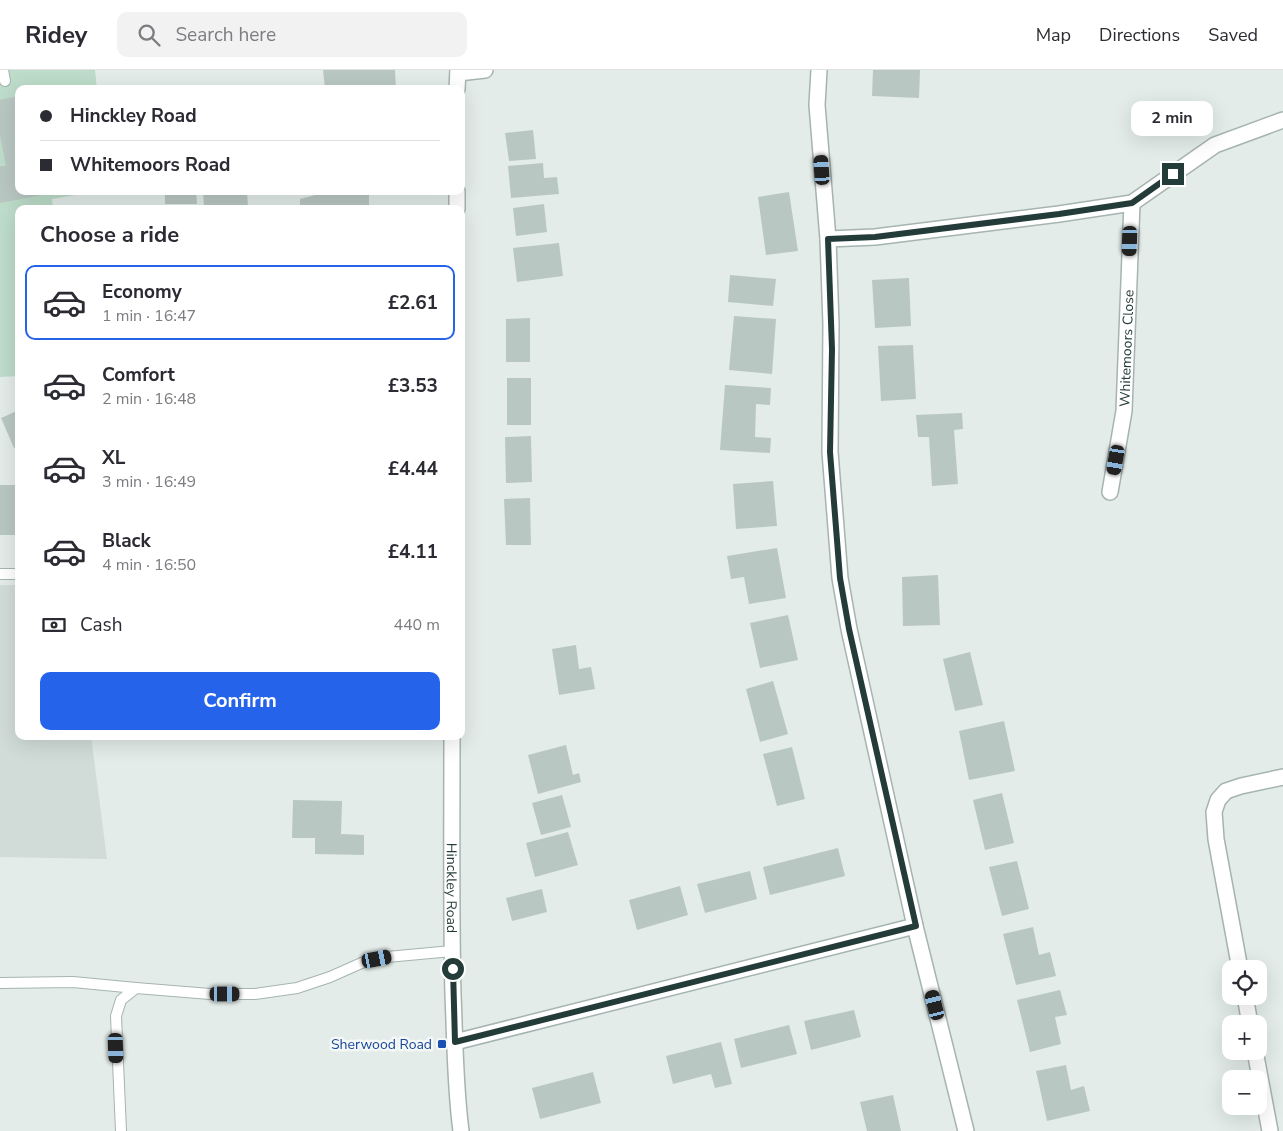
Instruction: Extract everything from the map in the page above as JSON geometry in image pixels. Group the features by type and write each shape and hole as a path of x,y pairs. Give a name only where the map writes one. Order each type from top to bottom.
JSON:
{"street":[{"path":"457,85 458,71 485,70"},
{"path":"819,70 817,105 828,239 832,349 830,452 840,578 849,629 916,926 966,1131"},
{"path":"828,239 875,237 1132,203 1214,145 1283,120"},
{"name":"Whitemoors Close","path":"1110,492 1124,412 1132,203"},
{"name":"Hinckley Road","path":"452,740 452,951 458,1110 461,1131"},
{"path":"1238,960 1216,839 1214,812 1218,800 1226,791 1240,786 1283,777"},
{"path":"455,1042 916,926"},
{"path":"1257,1060 1270,1131"}],"lane":[{"path":"3,70 5,81"},
{"path":"0,574 15,574"},
{"path":"0,983 73,982 210,994 255,994 297,988 330,977 366,961 394,956 452,951"},
{"path":"121,1131 116,1016 122,1000 136,988"}],"shaded area":[{"path":"0,585 15,585 15,740 92,740 107,859 0,857"}],"green space":[{"path":"0,70 95,70 97,85 15,85 15,195 75,195 52,199 53,205 15,205 15,376 0,377"}],"building":[{"path":"323,70 395,70 396,85 325,85"},
{"path":"873,70 920,70 919,98 872,96"},
{"path":"15,97 15,195 42,195 0,203 0,166 6,166 0,135 0,100"},
{"path":"533,130 536,159 509,161 505,133"},
{"path":"543,163 544,178 557,177 559,194 511,198 508,166"},
{"path":"789,192 798,251 766,255 758,197"},
{"path":"165,195 196,195 197,204 165,204"},
{"path":"203,195 247,195 248,205 204,205"},
{"path":"315,195 369,195 369,205 300,205 300,199"},
{"path":"544,204 547,232 516,236 513,208"},
{"path":"559,243 563,276 517,282 513,248"},
{"path":"730,275 776,279 773,306 728,302"},
{"path":"909,278 911,326 875,328 872,280"},
{"path":"734,316 776,319 772,374 729,370"},
{"path":"530,318 530,362 506,362 506,319"},
{"path":"913,345 916,399 881,401 878,346"},
{"path":"507,378 531,378 531,425 507,425"},
{"path":"725,385 771,388 770,405 756,404 755,437 771,438 770,453 720,450"},
{"path":"15,412 15,448 14,448 1,418"},
{"path":"962,413 963,429 954,430 958,484 932,486 929,437 918,437 916,415"},
{"path":"531,436 532,482 506,483 505,437"},
{"path":"773,481 777,526 736,529 733,484"},
{"path":"0,485 15,485 15,535 0,535"},
{"path":"530,498 531,545 506,545 504,499"},
{"path":"777,548 786,598 749,604 744,577 731,579 727,556"},
{"path":"938,575 940,625 903,626 902,577"},
{"path":"788,615 798,660 760,668 750,623"},
{"path":"576,645 579,669 591,667 595,689 559,695 552,649"},
{"path":"970,652 983,705 955,711 943,659"},
{"path":"773,681 788,734 760,742 746,689"},
{"path":"1004,721 1015,771 969,780 959,731"},
{"path":"566,745 573,775 579,773 581,782 538,794 528,755"},
{"path":"792,747 805,799 777,806 763,754"},
{"path":"1002,793 1014,843 985,850 973,800"},
{"path":"562,795 571,827 541,835 532,803"},
{"path":"293,800 342,801 341,834 364,835 364,855 315,854 315,838 292,838"},
{"path":"568,832 578,865 535,877 526,843"},
{"path":"838,848 845,876 770,895 763,867"},
{"path":"1017,861 1029,909 1002,916 989,867"},
{"path":"750,871 757,899 705,913 697,884"},
{"path":"680,886 688,915 637,930 629,900"},
{"path":"542,889 547,912 512,921 506,898"},
{"path":"1033,927 1039,955 1050,952 1056,976 1016,985 1003,934"},
{"path":"1060,990 1067,1015 1055,1017 1061,1044 1030,1052 1017,1000"},
{"path":"854,1010 861,1037 811,1050 804,1021"},
{"path":"789,1025 797,1054 741,1068 734,1039"},
{"path":"721,1042 732,1084 715,1088 711,1074 673,1084 666,1056"},
{"path":"1066,1065 1071,1090 1084,1086 1090,1111 1047,1121 1036,1071"},
{"path":"593,1072 601,1103 540,1119 532,1088"},
{"path":"893,1095 901,1131 867,1131 860,1102"}],"place":[{"name":"Sherwood Road","path":"442,1044"}],"route":[{"path":"453,969 455,1042 916,926 849,629 840,578 830,452 832,349 828,239 875,237 1132,203 1173,174"}]}
